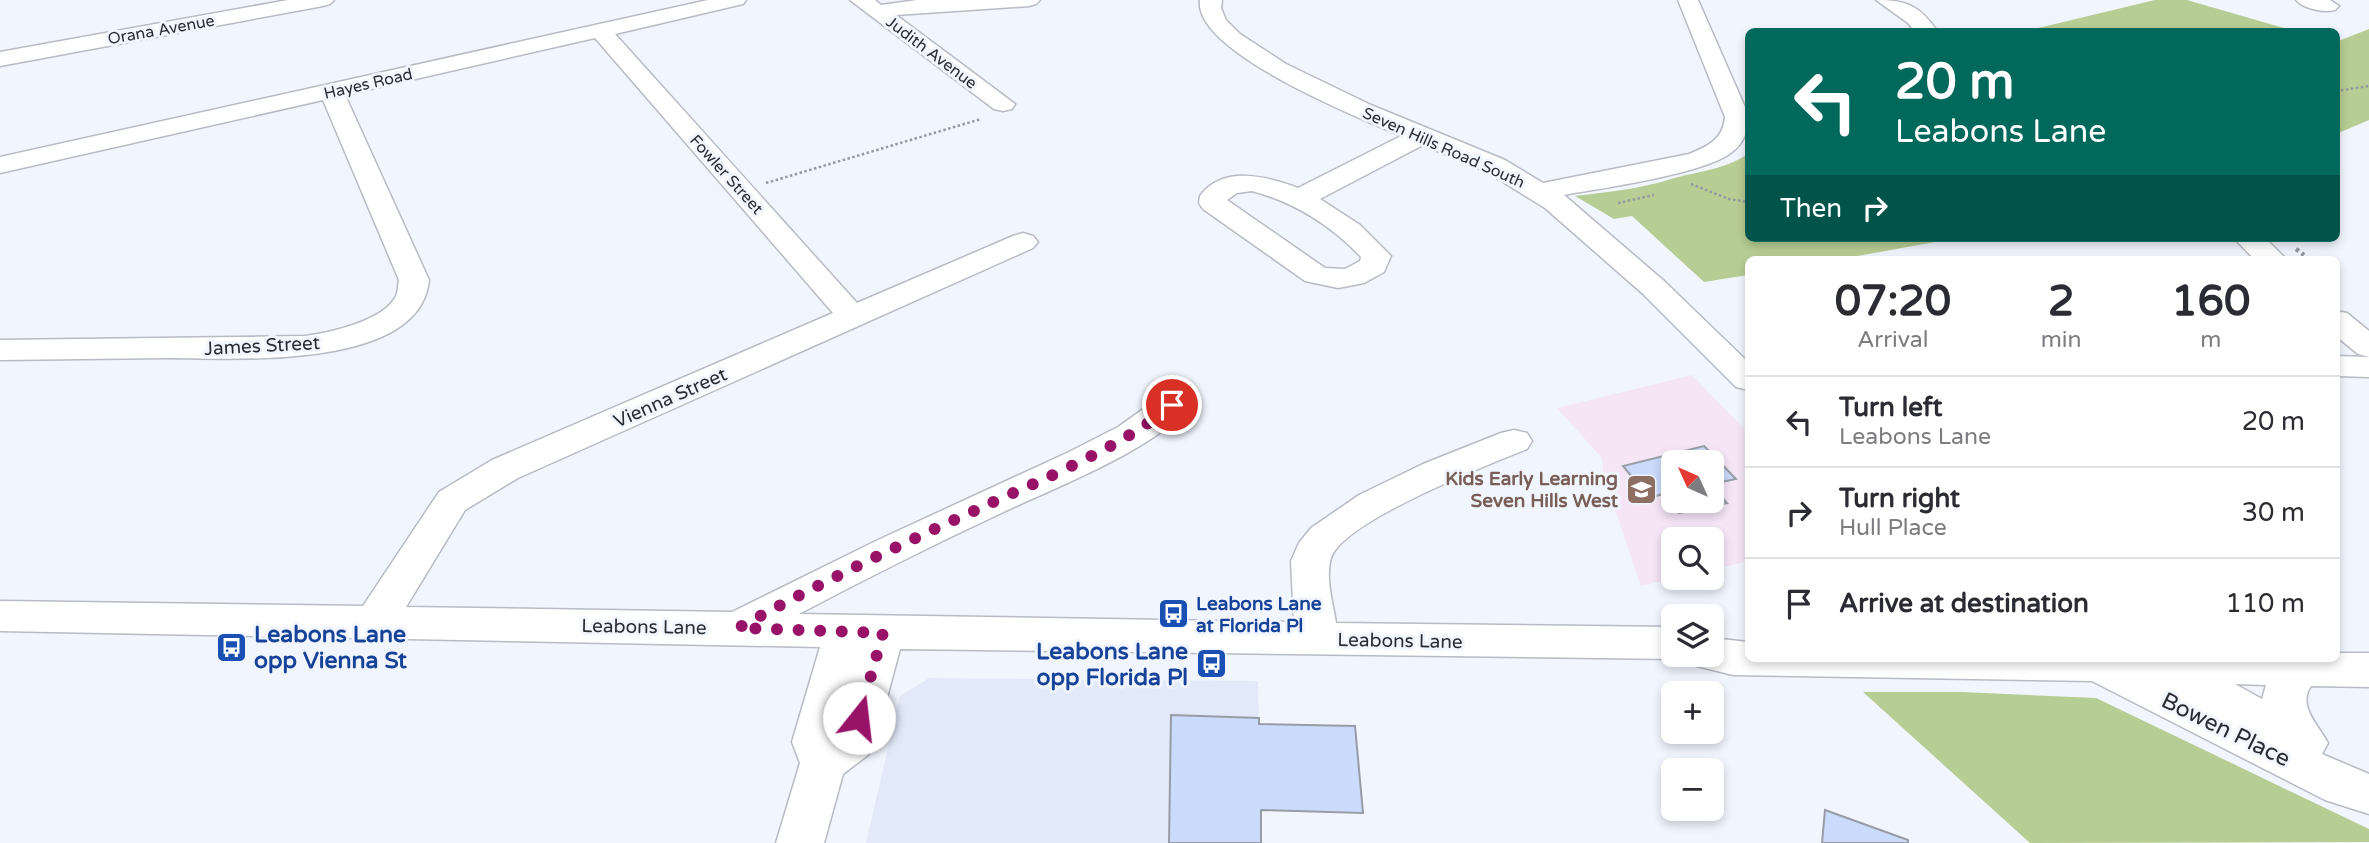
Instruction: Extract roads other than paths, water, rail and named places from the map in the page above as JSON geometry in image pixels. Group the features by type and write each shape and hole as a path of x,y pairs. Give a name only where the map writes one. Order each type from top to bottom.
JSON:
{"street":[{"name":"Orana Avenue","path":"0,59 323,0"},
{"name":"Hayes Road","path":"0,165 736,0"},
{"path":"870,6 906,7 1029,0"},
{"path":"1530,186 1656,169 1712,154 1731,142 1738,130 1737,117 1688,0"},
{"path":"1887,0 1916,18 1924,28"},
{"path":"2307,0 2328,6"},
{"name":"Judith Avenue","path":"870,6 1003,104"},
{"name":"Seven Hills Road South","path":"1205,9 1232,38 1278,69 1530,186 1575,216 1745,377"},
{"name":"Fowler Street","path":"600,31 853,317"},
{"name":"James Street","path":"0,350 305,346 357,334 398,313 412,297 415,290 414,280 331,91"},
{"path":"1299,200 1336,221 1370,248 1376,256 1373,266 1360,274 1345,279 1316,275 1216,206 1213,200 1216,194 1230,187 1253,183 1299,200 1422,135"},
{"name":"Vienna Street","path":"375,622 452,501 505,469 1023,242"},
{"path":"2252,242 2267,256"},
{"path":"2340,366 2369,367"},
{"path":"738,628 836,575 1105,447 1158,417 1172,405"},
{"path":"1317,639 1310,561 1317,544 1354,516 1421,479 1454,463 1514,441"},
{"name":"Leabons Lane","path":"0,616 738,628 864,633 1661,644"},
{"path":"800,843 823,764 852,742 864,633"},
{"path":"1724,636 1745,635"},
{"path":"2340,654 2369,648"},
{"path":"1724,656 1745,658"},
{"path":"2092,662 2156,662"},
{"name":"Bowen Place","path":"2092,662 2329,780 2369,794"},
{"name":"Bowen Place","path":"2156,662 2369,779"},
{"path":"2304,742 2292,725 2283,702 2288,681 2313,662"},
{"path":"2335,662 2369,670"}],"place":[{"name":"Kids Early Learning Seven Hills West","path":"1641,489"},
{"name":"Leabons Lane at Florida Pl","path":"1173,614"},
{"name":"Leabons Lane opp Vienna St","path":"231,647"},
{"name":"Leabons Lane opp Florida Pl","path":"1211,664"}]}
